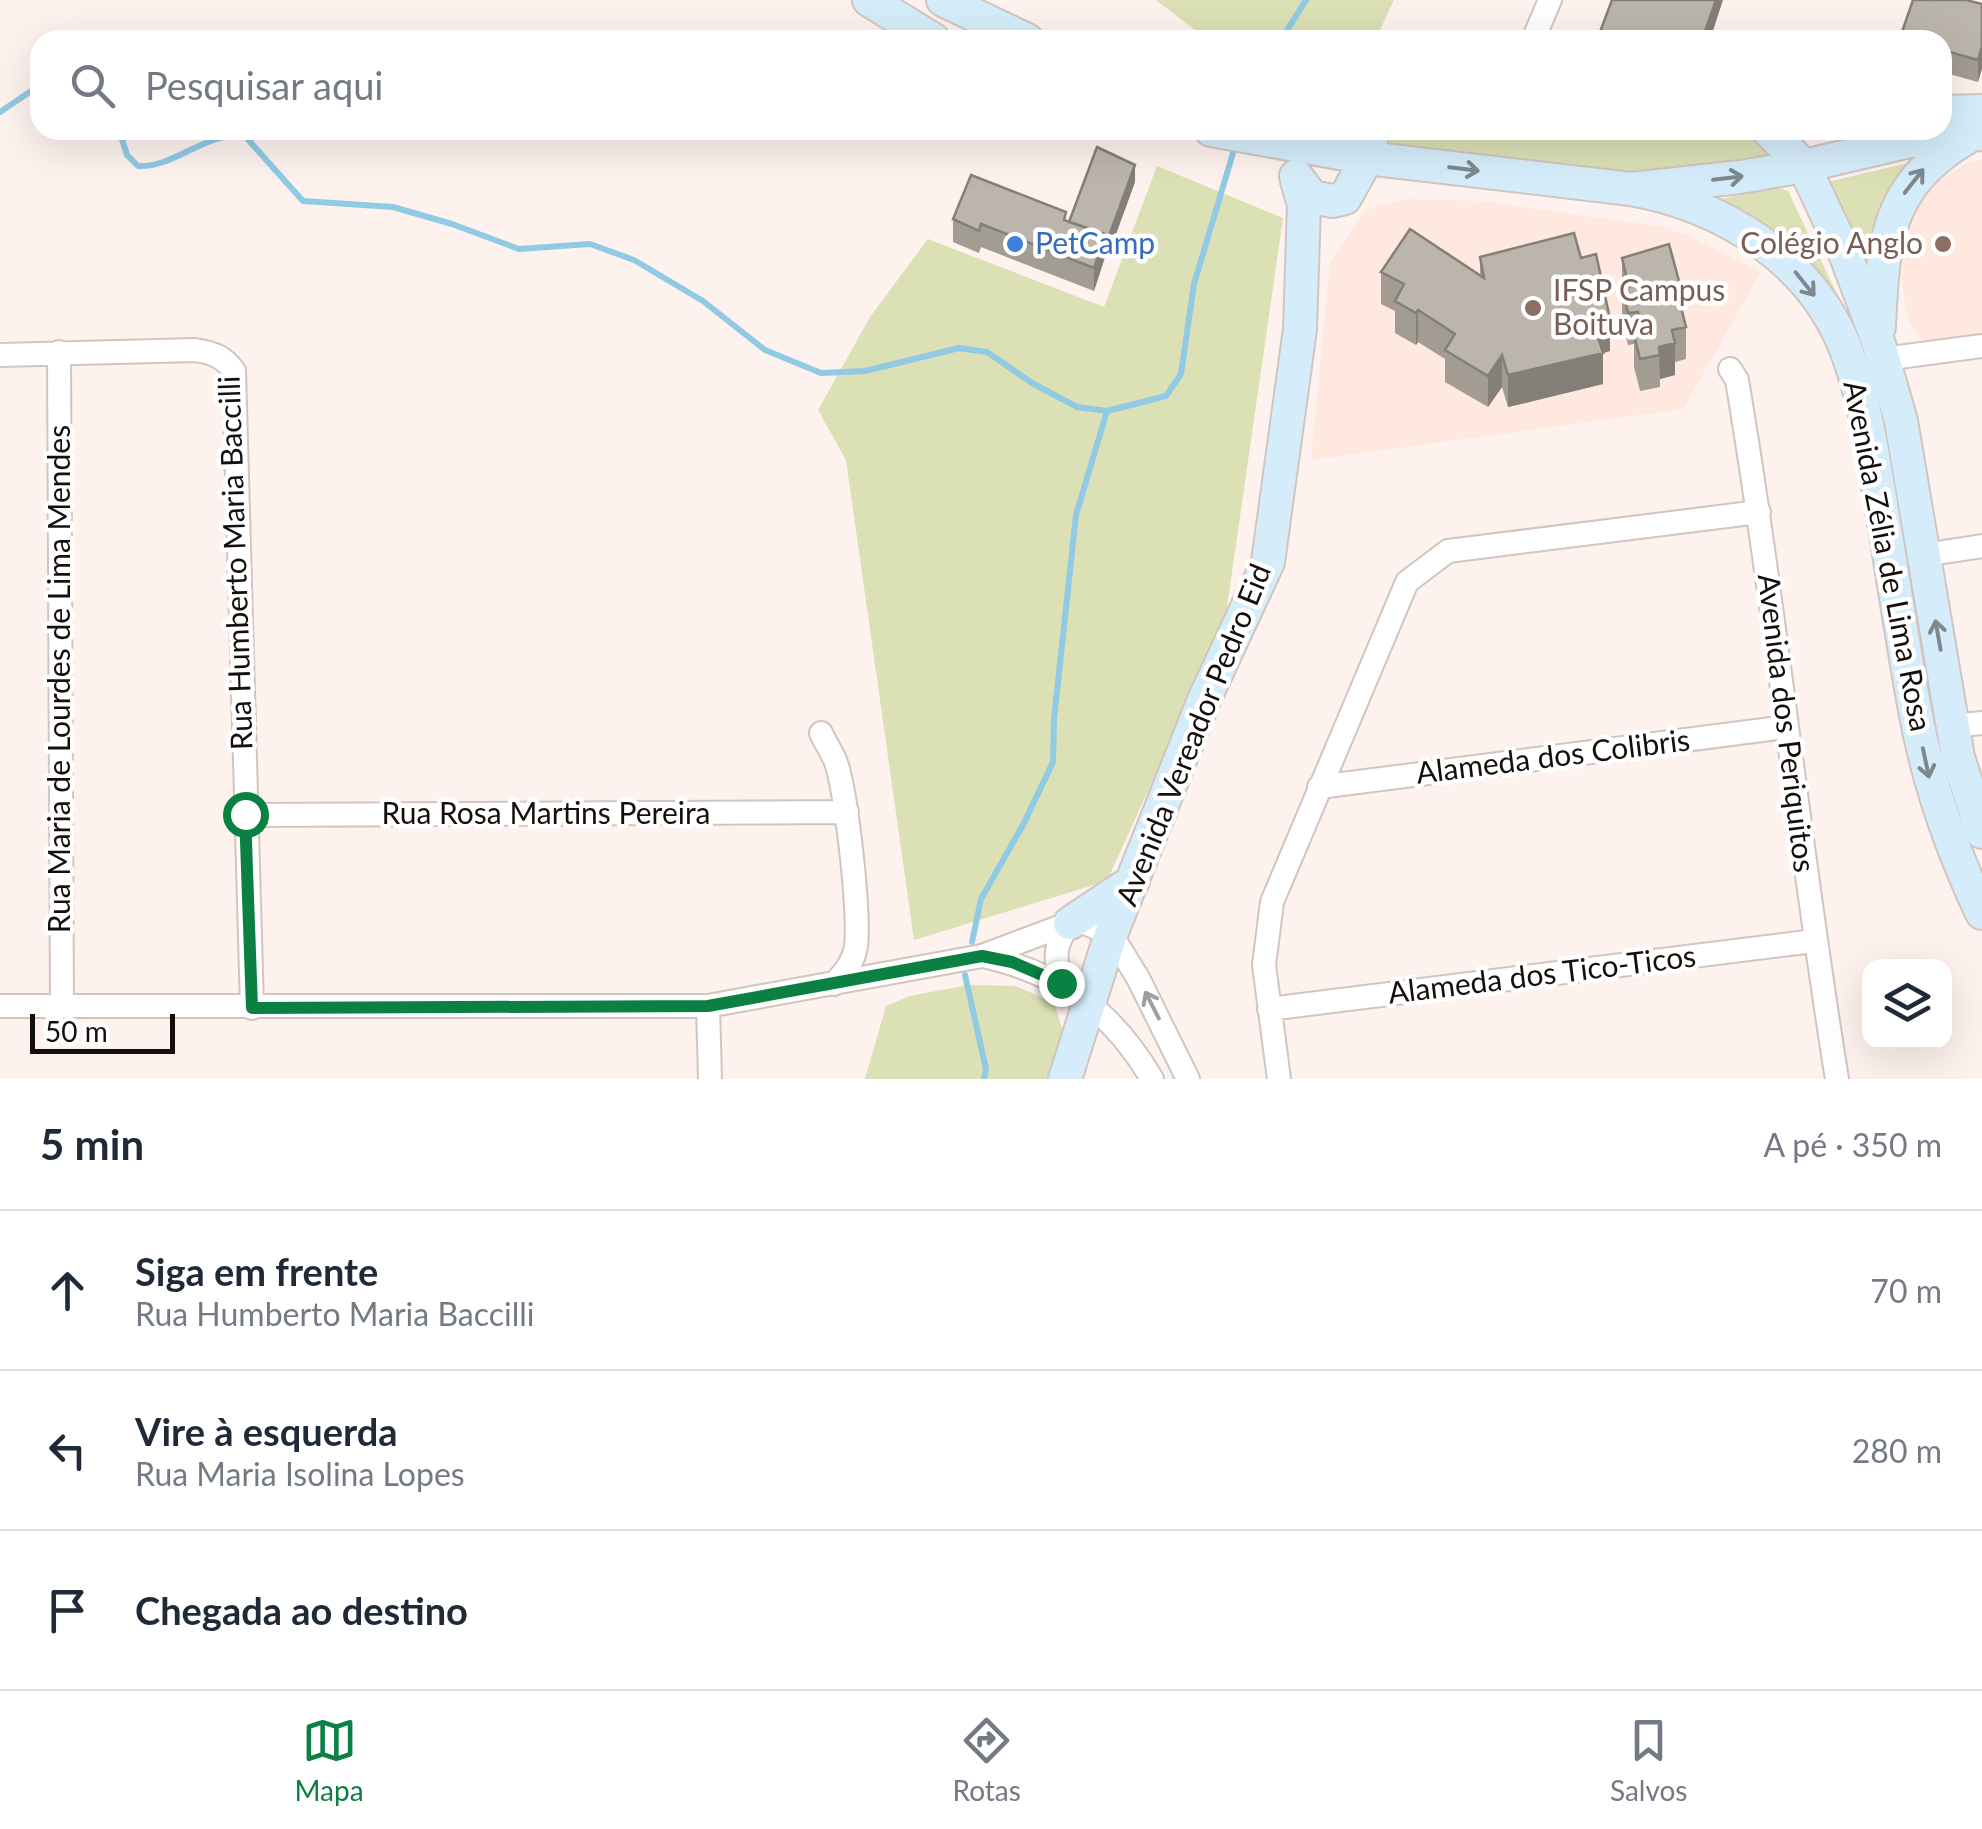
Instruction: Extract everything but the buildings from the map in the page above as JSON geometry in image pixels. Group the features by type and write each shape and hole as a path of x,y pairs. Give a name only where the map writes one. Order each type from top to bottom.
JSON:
{"main road":[{"path":"869,0 918,30"},
{"path":"943,0 1006,30"},
{"path":"1952,116 1978,127"},
{"path":"1952,133 1978,127"},
{"name":"Avenida Zélia de Lima Rosa","path":"1881,350 1884,251 1897,206 1929,164 1978,127"},
{"name":"Avenida Vereador Pedro Eid","path":"1066,1079 1111,934 1204,700 1268,562 1300,328 1304,206 1285,140"},
{"path":"1313,140 1370,144 1631,189 1804,166 1919,140"},
{"name":"Avenida Zélia de Lima Rosa","path":"1778,140 1804,166 1846,256 1881,350 1901,421 1924,555 1968,724 1958,757 1982,832"},
{"path":"1302,264 1345,198 1370,144"},
{"path":"1297,181 1320,200 1345,198"},
{"name":"Avenida Zélia de Lima Rosa","path":"1631,189 1695,206 1750,234 1798,274 1840,335 1868,430 1914,709 1934,799 1982,913"},
{"path":"1070,922 1133,881"}],"street":[{"path":"1536,30 1550,0"},
{"path":"1881,350 1982,346"},
{"name":"Rua Humberto Maria Baccilli","path":"59,352 195,350 214,353 226,360 234,372 252,1008"},
{"path":"0,355 59,352"},
{"name":"Rua Maria de Lourdes de Lima Mendes","path":"59,352 62,1007"},
{"name":"Avenida dos Periquitos","path":"1730,369 1737,380 1759,512 1814,941 1837,1079"},
{"path":"1279,1079 1264,966 1272,902 1407,582 1448,551 1759,512"},
{"path":"1924,555 1982,546"},
{"name":"Alameda dos Colibris","path":"1319,787 1786,727"},
{"path":"821,732 836,762 846,812 856,950 834,984"},
{"name":"Rua Rosa Martins Pereira","path":"245,814 846,812"},
{"path":"0,1006 708,1006 982,956 1070,922 1098,926 1111,934 1138,978 1188,1079"},
{"path":"1061,983 1055,948 1070,922"},
{"name":"Alameda dos Tico-Ticos","path":"1269,1010 1814,941"},
{"path":"982,956 1012,962 1061,983 1088,1002 1134,1048 1152,1079"},
{"path":"708,1006 710,1079"}],"shaded area":[{"name":"Colégio Anglo","path":"1982,159 1982,336 1926,342 1908,319 1901,279 1906,231 1918,204 1933,185 1965,164"},
{"name":"IFSP Campus Boituva","path":"1406,199 1480,201 1657,226 1685,234 1761,272 1683,409 1311,460 1330,263 1363,213"}],"green space":[{"path":"1156,0 1394,0 1380,30 1195,30"},
{"path":"1758,140 1764,143 1768,155 1686,175 1554,174 1387,154 1386,141"},
{"path":"1908,163 1879,210 1866,262 1827,182"},
{"path":"1157,166 1283,218 1225,621 1107,881 914,940 846,460 818,410 870,317 928,239 1104,307"},
{"path":"1778,187 1788,191 1846,313 1707,202"},
{"path":"968,985 1016,986 1054,1003 1063,1031 1058,1079 865,1079 886,1006 910,996"}],"waterway":[{"path":"1287,30 1306,0"},
{"path":"0,112 30,92"},
{"path":"122,140 127,155 138,166 164,162 213,140"},
{"path":"248,140 303,201 393,207 519,249 590,244 634,260 703,301 765,350 821,373 865,371 959,348 987,352 1077,407 1107,411 1166,396 1181,374 1194,284 1236,143"},
{"path":"972,942 981,899 1053,762 1076,515 1107,411"},
{"path":"965,975 986,1069 984,1079"}],"place":[{"name":"PetCamp","path":"1015,244"},
{"name":"Colégio Anglo","path":"1943,244"},
{"name":"IFSP Campus Boituva","path":"1533,308"}],"route":[{"path":"245,814 252,1008 708,1006 982,956 1012,962 1061,983"}]}
